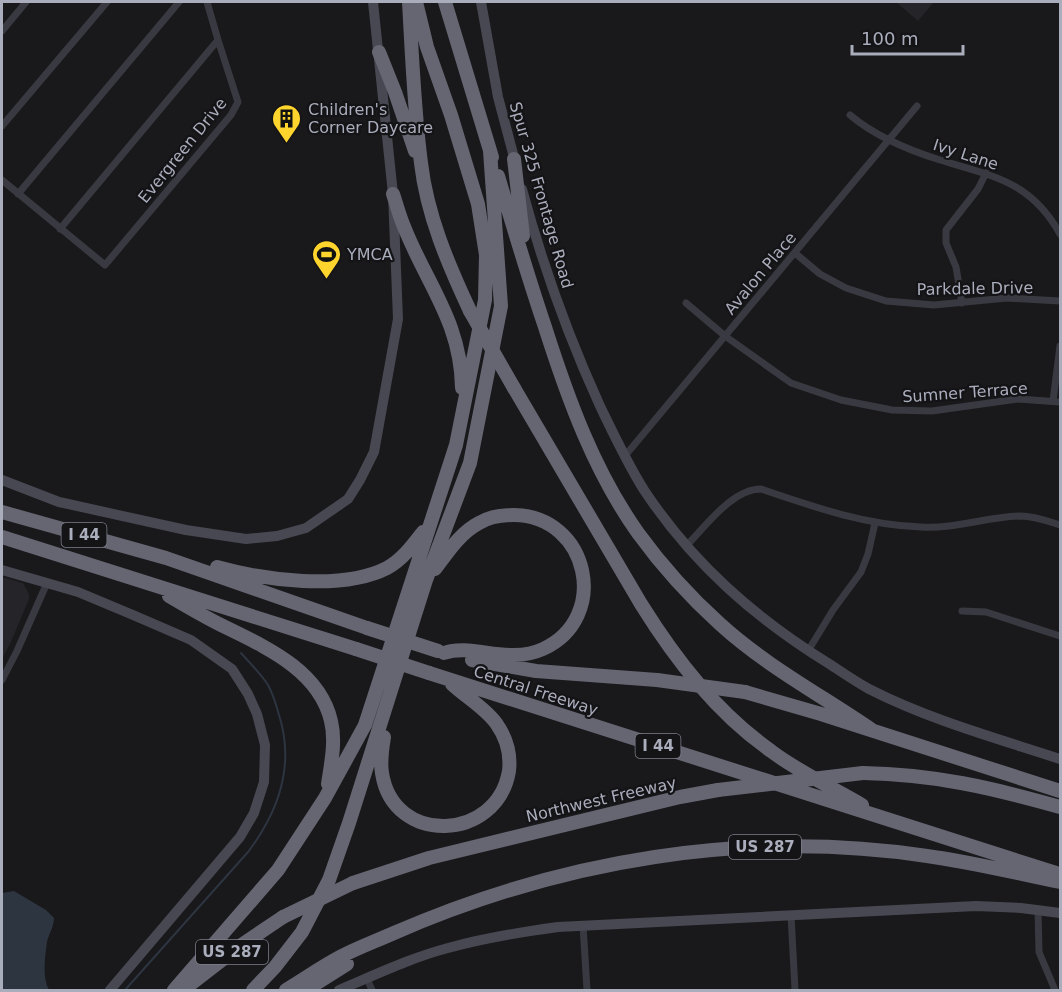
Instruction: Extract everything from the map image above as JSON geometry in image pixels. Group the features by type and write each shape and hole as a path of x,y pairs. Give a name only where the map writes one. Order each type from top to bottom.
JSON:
{"highway":[{"path":"409,2 421,164"},
{"path":"174,990 278,870 325,798 365,724 456,445 485,300 486,255 478,204 451,115 427,47 416,2"},
{"path":"444,2 566,392 583,434 613,493 638,533 672,575 720,624 752,651 872,730"},
{"path":"379,52 421,164 432,213 448,263 470,311 656,628 705,693 770,751 887,819"},
{"path":"253,990 275,967 302,932 329,880 426,580 470,463 501,306 490,151"},
{"path":"514,159 526,270"},
{"path":"393,194 405,230 453,330 461,365 462,418"},
{"name":"Central Freeway","path":"2,512 166,558 441,652 512,668 657,680 745,692 872,730 1060,791"},
{"path":"426,580 467,531 480,522 510,515 525,515 554,527 570,543 582,568 584,591 578,615 563,635 543,649 508,656 454,649 441,652"},
{"path":"166,558 189,559 248,576 299,580 346,579 365,576 387,568 407,552 428,526"},
{"name":"Central Freeway","path":"2,537 1060,875"},
{"path":"143,582 274,653 310,681 327,708 332,727 333,750 325,798"},
{"path":"390,697 391,707 381,755 382,774 390,797 399,808 421,823 452,827 465,823 487,811 497,799 508,777 509,755 496,723 486,712 444,679"},
{"name":"Northwest Freeway","path":"183,990 240,946 283,917 353,883 429,858 669,800 718,790 863,773 935,777 1060,807"},
{"name":"US 287","path":"286,990 340,957 433,916 480,898 545,879 614,863 714,850 773,847 871,850 927,856 1060,882"},
{"path":"306,990 345,964 433,916"}],"main road":[{"path":"2,480 59,502 186,530 246,539 278,536 306,528 348,499 374,452 398,319 393,194 373,2"},
{"name":"Spur 325 Frontage Road","path":"481,2 498,97 535,236 576,354 624,457"},
{"path":"624,457 645,491 686,546 726,587 767,622 808,651 869,689 934,718 1060,759"},
{"path":"2,570 78,592 191,640 232,669 248,694 257,714 265,745 264,782 254,813 240,837 110,990"},
{"path":"339,990 447,948 524,932 583,925 976,906 1038,909 1060,913"}],"street":[{"path":"2,31 26,2"},
{"path":"2,126 107,2"},
{"path":"18,194 179,2"},
{"name":"Evergreen Drive","path":"60,229 105,265 231,116 238,102 207,2"},
{"path":"2,180 60,229 218,40"},
{"name":"Avalon Place","path":"624,457 917,106"},
{"name":"Ivy Lane","path":"850,115 864,127 889,141 938,160 986,173 1014,186 1032,198 1060,234"},
{"path":"962,303 956,267 946,243 946,230 978,189 986,173"},
{"name":"Parkdale Drive","path":"795,253 820,274 846,288 886,300 934,305 1007,298 1060,301"},
{"name":"Sumner Terrace","path":"686,303 725,336 791,383 841,400 882,408 932,411 1018,399 1057,401"},
{"path":"1057,401 1060,346"},
{"path":"686,546 735,496 753,489 761,489 832,513 875,523 946,527 1023,516 1060,525"},
{"path":"808,651 833,610 861,572 875,523"},
{"path":"2,680 47,583"},
{"path":"962,611 986,612 1060,636"},
{"path":"1038,909 1040,952 1055,990"},
{"path":"791,915 795,990"},
{"path":"583,925 587,990"},
{"path":"367,979 372,990"}],"shaded area":[{"path":"896,2 934,2 918,21"},
{"path":"2,577 23,583 29,599 2,659"}],"water":[{"path":"14,891 46,910 54,918 47,942 45,960 45,979 49,990 2,989 2,893"}],"waterway":[{"path":"125,990 248,852 276,804 284,770 284,734 276,703 268,685 241,653"}],"place":[{"name":"Children's Corner Daycare","path":"287,144"},
{"name":"YMCA","path":"326,280"}]}
